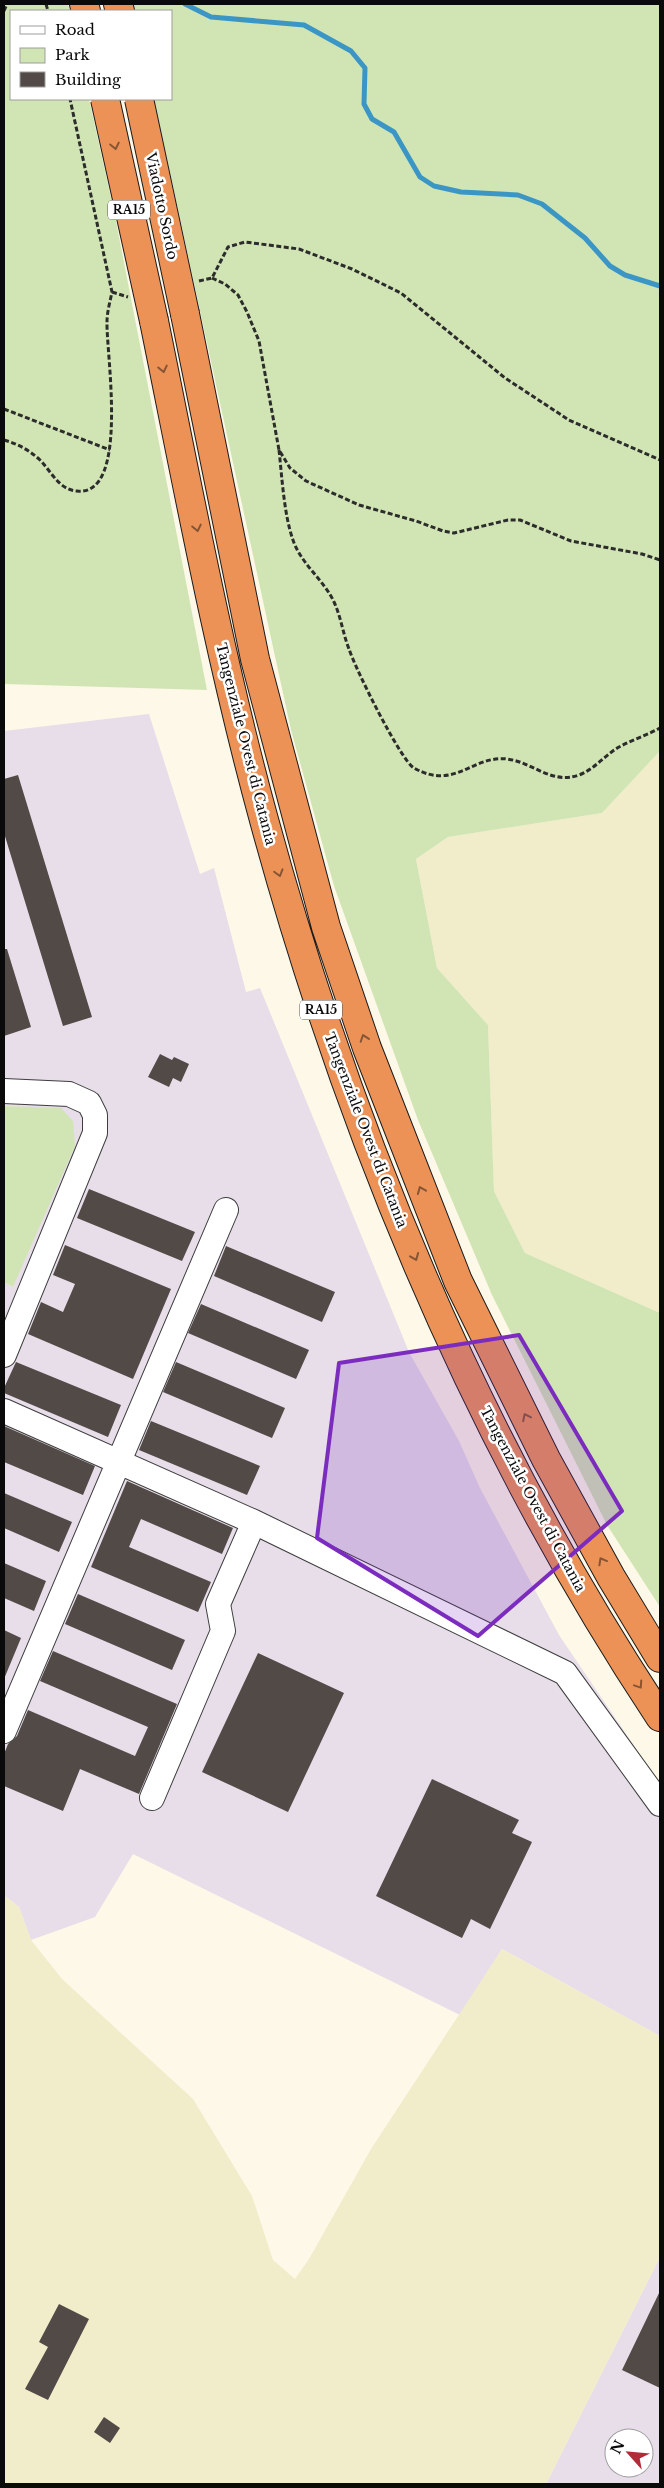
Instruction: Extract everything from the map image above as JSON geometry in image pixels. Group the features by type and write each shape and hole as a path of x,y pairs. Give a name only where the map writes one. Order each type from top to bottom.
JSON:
{"highway":[{"name":"Tangenziale Ovest di Catania","path":"105,100 154,321 228,676 263,818 297,935 336,1058 431,1296 514,1468 618,1654 660,1717"},
{"name":"Viadotto Sordo","path":"139,100 255,659 326,927 364,1038 458,1281 546,1459 626,1603"},
{"path":"626,1603 660,1644"},
{"name":"RA15","path":"626,1603 660,1658"}],"lane":[{"path":"4,1091 69,1094 89,1103 95,1115 95,1133 4,1356"},
{"path":"4,1731 226,1210"},
{"path":"4,1411 254,1522 565,1673 660,1804"},
{"path":"152,1798 223,1632 218,1604 254,1522"}],"path":[{"path":"4,11 6,5"},
{"path":"4,440 21,446 41,461 58,482 76,492 90,490 102,480 110,450 112,425 107,320 112,292 70,100"},
{"path":"212,278 228,248 245,242 299,249 352,268 401,294 505,378 569,420 660,460"},
{"path":"195,282 212,278 225,284 238,295 259,341 279,450 292,540 308,566 325,585 335,604 349,651 399,749 412,767 428,775 448,776 470,770 490,760 508,759 541,773 563,778 579,775 596,766 618,747 660,728"},
{"path":"112,292 130,298"},
{"path":"4,410 110,450"},
{"path":"279,450 290,468 306,481 359,505 416,521 443,531 454,533 500,521 520,520 571,541 642,554 660,560"}],"highlighted area":[{"path":"519,1335 622,1511 478,1636 317,1538 339,1363"}],"shaded area":[{"path":"149,714 200,874 214,868 246,992 260,988 409,1352 459,1441 480,1488 559,1635 660,1784 660,2036 502,1949 460,2015 133,1854 95,1917 31,1940 19,1907 4,1895 4,1282 13,1287 61,1109 4,1106 4,731"},
{"path":"660,751 660,1313 525,1253 494,1191 488,1025 437,968 416,859 448,837 602,813"},
{"path":"4,1895 19,1907 31,1940 62,1979 193,2099 252,2196 273,2260 295,2279 309,2259 371,2149 502,1949 660,2036 660,2257 546,2484 4,2484"},
{"path":"660,2257 660,2484 546,2484"}],"green space":[{"path":"4,4 68,4 70,10 10,10 10,100 89,100 114,211 207,690 4,684"},
{"path":"133,4 660,4 660,751 602,813 448,837 416,859 437,968 488,1025 494,1191 525,1253 660,1313 660,1607 607,1525 492,1295 418,1120 334,886 291,730 154,100 172,100 172,10 134,10"},
{"path":"4,1106 61,1108 73,1121 75,1146 13,1287 4,1282"}],"building":[{"path":"18,775 92,1017 63,1026 4,833 4,779"},
{"path":"4,949 7,949 31,1027 4,1036"},
{"path":"160,1054 172,1060 174,1057 189,1064 181,1082 173,1078 169,1087 148,1077"},
{"path":"89,1189 195,1232 182,1261 77,1218"},
{"path":"65,1245 171,1289 133,1379 28,1334 41,1302 63,1312 75,1284 53,1275"},
{"path":"226,1246 335,1292 322,1322 214,1276"},
{"path":"201,1304 309,1350 296,1379 188,1333"},
{"path":"16,1362 121,1405 108,1437 4,1393 4,1388"},
{"path":"176,1362 285,1408 272,1438 163,1392"},
{"path":"151,1421 260,1466 247,1495 139,1450"},
{"path":"4,1426 95,1466 83,1495 4,1462"},
{"path":"127,1481 233,1528 222,1554 141,1519 129,1547 211,1582 198,1612 91,1567"},
{"path":"4,1493 72,1522 59,1552 4,1528"},
{"path":"4,1563 46,1581 34,1611 4,1598"},
{"path":"78,1594 185,1640 172,1670 65,1624"},
{"path":"4,1630 21,1638 4,1679"},
{"path":"53,1651 177,1704 139,1794 80,1769 63,1811 4,1786 4,1754 8,1744 17,1736 28,1710 135,1756 148,1727 40,1681"},
{"path":"258,1653 344,1693 288,1812 202,1772"},
{"path":"432,1779 519,1820 512,1833 532,1842 490,1929 471,1919 462,1938 376,1896"},
{"path":"660,2291 660,2388 622,2370"},
{"path":"59,2304 89,2319 48,2400 25,2389 48,2347 39,2342"},
{"path":"104,2417 120,2428 110,2443 94,2432"}],"waterway":[{"path":"185,4 211,17 304,25 351,51 365,68 364,104 372,119 394,132 420,177 434,186 461,192 518,195 542,204 585,238 610,266 625,275 660,286"}]}
